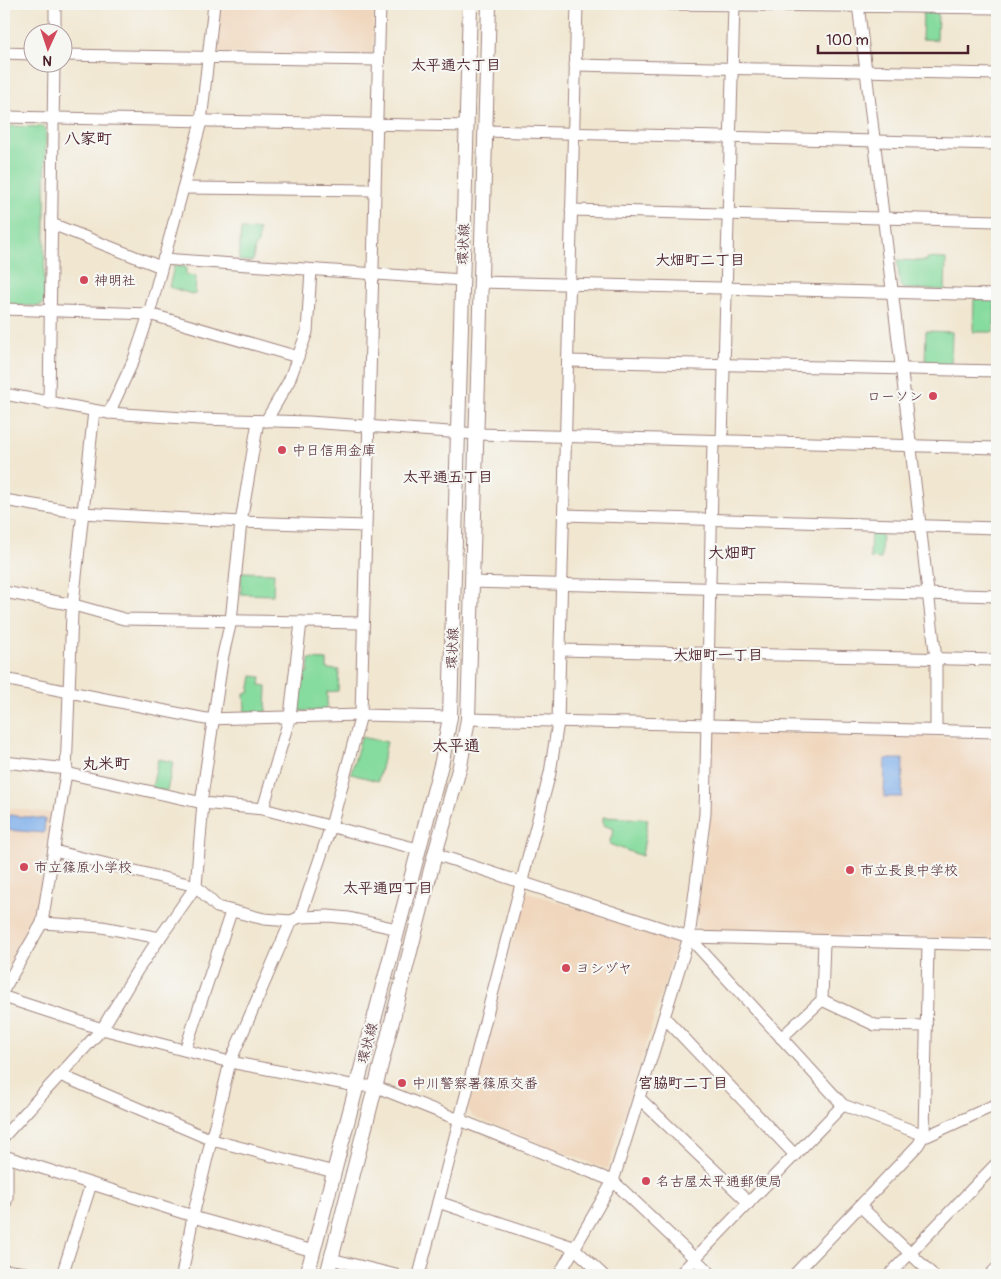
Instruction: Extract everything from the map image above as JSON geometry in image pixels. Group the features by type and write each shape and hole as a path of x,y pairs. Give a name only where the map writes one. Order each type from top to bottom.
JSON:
{"main road":[{"name":"環状線","path":"307,1275 442,761 450,717 470,4"},
{"name":"環状線","path":"327,1275 374,1086 460,766 468,719 489,4"}],"street":[{"path":"55,4 55,22"},
{"path":"109,413 134,359 201,122 214,4"},
{"path":"182,1275 193,1216 230,1062 296,919 331,826 361,715 380,4"},
{"path":"419,1275 550,773 558,722 577,4"},
{"path":"670,4 997,8"},
{"path":"559,1275 573,1247 613,1181 689,937 705,814 711,520 724,364 734,4"},
{"path":"858,5 864,71 936,659 936,730"},
{"path":"4,53 22,54"},
{"path":"72,54 378,60"},
{"path":"575,65 997,74"},
{"path":"50,403 54,72"},
{"path":"4,117 467,126"},
{"path":"484,131 997,144"},
{"path":"183,188 375,190"},
{"path":"571,210 997,221"},
{"path":"52,224 162,263 462,280"},
{"path":"4,1136 102,1029 138,969 196,886 202,803 223,655 231,621 241,522 262,421 289,381 307,332 311,270"},
{"path":"481,282 997,295"},
{"path":"4,309 148,314 298,358"},
{"path":"568,361 997,370"},
{"path":"4,394 109,413 458,433 566,438 997,448"},
{"path":"4,989 42,923 54,850 66,771 74,605 94,411"},
{"path":"4,500 82,513 241,522 365,526"},
{"path":"564,515 997,528"},
{"path":"472,582 997,596"},
{"path":"4,592 74,605 124,619 363,623"},
{"path":"263,809 290,716 301,622"},
{"path":"560,650 997,660"},
{"path":"4,679 206,719 214,717 361,715 450,717"},
{"path":"468,719 997,732"},
{"path":"4,762 66,771 202,803 263,809 418,849"},
{"path":"54,850 196,886 217,907 231,912 264,919 349,918 397,929"},
{"path":"435,854 689,937 997,945"},
{"path":"185,1050 231,912"},
{"path":"42,923 102,927 160,938"},
{"path":"689,937 843,1106 927,1136 997,1104"},
{"path":"781,1038 822,1000 824,941"},
{"path":"794,1275 918,1145 924,1135 928,944"},
{"path":"4,998 102,1029 230,1062 356,1086 374,1086 613,1181 712,1275"},
{"path":"822,1000 875,1025 926,1026"},
{"path":"664,1017 795,1155"},
{"path":"60,1075 212,1140 334,1172"},
{"path":"639,1098 749,1203"},
{"path":"679,1275 843,1106"},
{"path":"4,1210 7,1197 5,1157 193,1216 313,1251"},
{"path":"890,1275 997,1163"},
{"path":"62,1275 91,1184"},
{"path":"438,1202 573,1247 603,1275"},
{"path":"860,1206 932,1275"},
{"path":"331,1258 396,1275"},
{"path":"990,1275 997,1268"},
{"path":"4,1270 40,1275"}],"shaded area":[{"path":"220,4 374,4 373,52 370,56 217,53 215,51"},
{"name":"市立長良中学校","path":"714,731 997,739 997,939 699,933 696,926 710,814 711,734"},
{"name":"市立篠原小学校","path":"4,807 53,813 35,921 4,974"},
{"path":"525,891 674,941 676,946 608,1168 606,1169 473,1117 468,1110"}],"green space":[{"path":"923,13 938,13 937,40 922,39"},
{"path":"4,126 44,127 46,129 44,303 40,306 4,305"},
{"path":"241,229 259,230 253,261 239,261"},
{"path":"927,258 946,259 945,290 903,289 900,285 897,260 927,261"},
{"path":"174,266 186,267 186,275 196,276 195,295 169,287"},
{"path":"974,299 995,300 994,332 973,332"},
{"path":"926,331 952,332 951,366 925,365"},
{"path":"871,528 882,529 881,559 870,558"},
{"path":"241,572 274,573 273,595 241,594"},
{"path":"309,659 327,660 327,669 339,670 338,691 327,692 327,711 297,711 294,708 298,672 308,673"},
{"path":"252,676 261,677 260,685 267,686 266,712 245,712 244,693 249,693"},
{"path":"361,737 387,742 378,781 351,774"},
{"path":"158,759 173,762 167,791 152,788"},
{"path":"603,817 648,819 642,856 609,844 614,829 603,825"}],"water":[{"path":"885,759 903,759 902,797 884,797"},
{"path":"9,815 45,819 44,833 7,830"}],"place":[{"name":"神明社","path":"84,280"},
{"name":"ローソン","path":"933,396"},
{"name":"中日信用金庫","path":"282,450"},
{"name":"市立篠原小学校","path":"24,867"},
{"name":"市立長良中学校","path":"850,870"},
{"name":"ヨシヅヤ","path":"566,968"},
{"name":"中川警察署篠原交番","path":"402,1083"},
{"name":"名古屋太平通郵便局","path":"646,1181"}],"district":[{"name":"太平通六丁目","path":"456,65"},
{"name":"八家町","path":"88,138"},
{"name":"大畑町二丁目","path":"700,260"},
{"name":"太平通五丁目","path":"448,477"},
{"name":"大畑町","path":"732,552"},
{"name":"大畑町一丁目","path":"718,655"},
{"name":"太平通","path":"456,745"},
{"name":"丸米町","path":"106,763"},
{"name":"太平通四丁目","path":"388,888"},
{"name":"宮脇町二丁目","path":"683,1083"}]}
